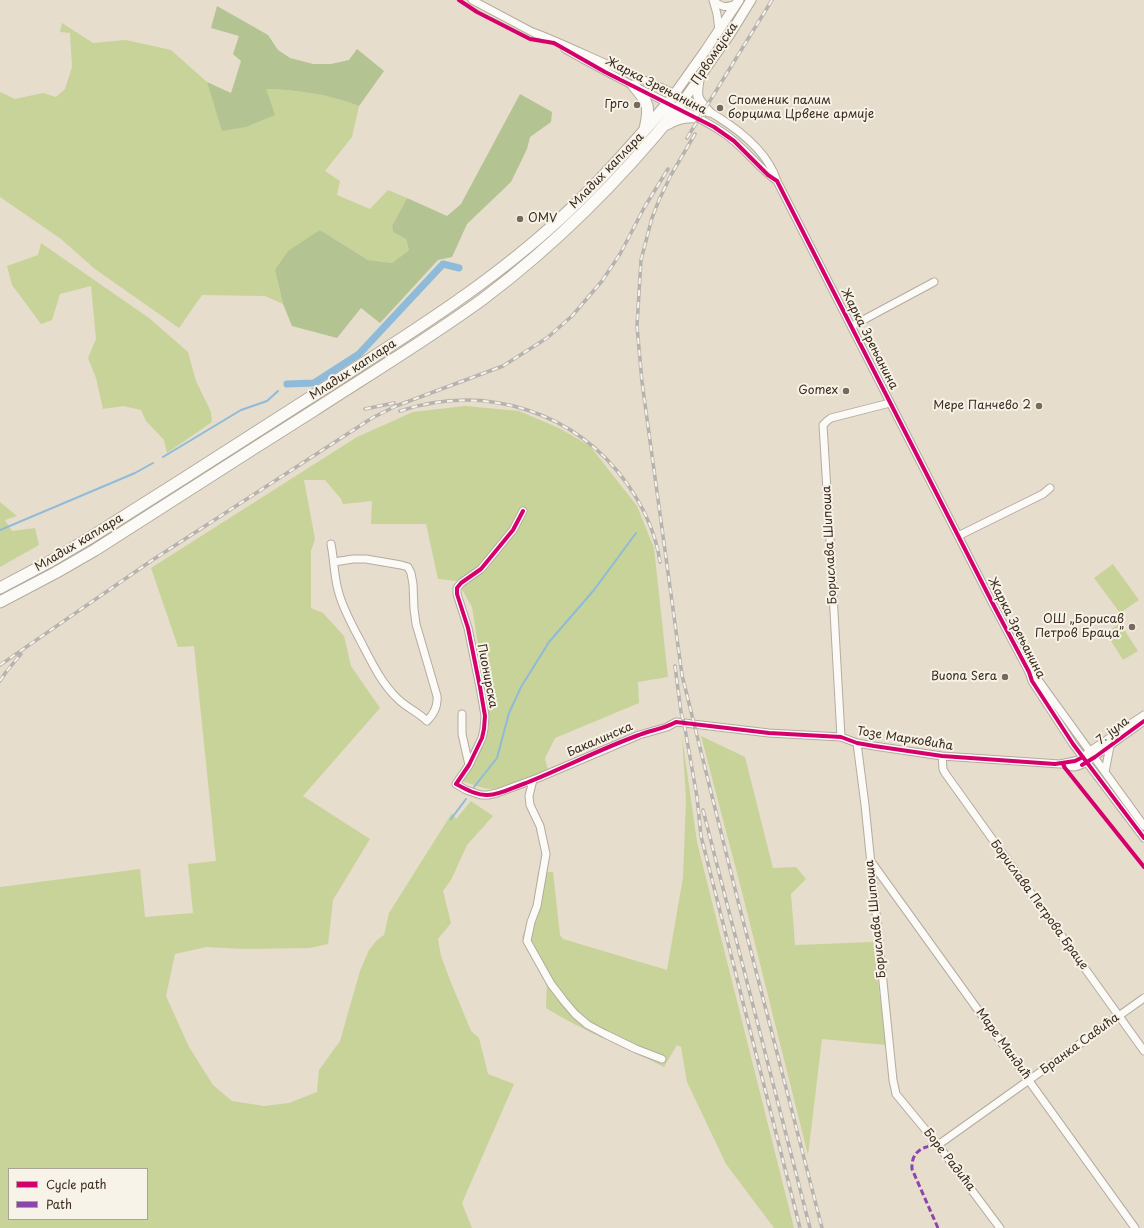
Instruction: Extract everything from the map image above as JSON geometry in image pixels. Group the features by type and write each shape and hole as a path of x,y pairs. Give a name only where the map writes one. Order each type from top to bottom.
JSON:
{"highway":[{"path":"634,86 646,100 648,108 644,132"},
{"name":"Младих каплара","path":"0,602 95,550 413,347 478,302 560,236 585,211 629,165 663,126 673,106"},
{"name":"Младих каплара","path":"0,588 88,539 454,304 505,266 551,228 609,171 644,132 673,106"},
{"path":"663,126 686,116 696,117"}],"main road":[{"name":"Првомајска","path":"673,106 685,99 730,34 751,0"},
{"name":"Првомајска","path":"673,106 676,94 738,2"},
{"path":"699,78 699,102 709,112"}],"street":[{"name":"Жарка Зрењанина","path":"472,0 634,86 696,117 729,136 768,175 777,181"},
{"path":"713,0 719,5 724,6 729,6 738,2"},
{"path":"713,0 717,14 719,31"},
{"name":"Жарка Зрењанина","path":"533,32 676,94 709,112 732,127 753,143 763,155 774,170 777,181 1003,624 1029,672 1032,681 1075,746 1144,838"},
{"path":"852,326 934,282"},
{"name":"Борислава Шипоша","path":"841,737 822,425 826,420 832,418 890,403"},
{"path":"958,536 1043,494 1050,488"},
{"name":"Пионирска","path":"522,511 513,530 481,569 461,583 457,588 457,594 468,628 485,716 482,738 469,765 456,784 466,790 481,795 488,795 533,780"},
{"path":"332,544 334,562 338,591 340,597 350,621 376,671 405,706 421,714 427,721 432,716 438,703 416,624 414,609 414,584 408,567 366,559 353,559 334,562"},
{"name":"Жарка Зрењанина","path":"1029,672 1036,677 1144,826"},
{"path":"462,714 462,734 469,765"},
{"name":"7. јула","path":"1090,751 1144,715"},
{"name":"7. јула","path":"1094,757 1144,720"},
{"name":"Тозе Марковића","path":"676,722 769,733 841,737 856,743 942,756 1066,763 1068,767 1073,768 1079,766 1085,760 1090,751"},
{"name":"Бакалинска","path":"533,780 639,735 667,727 676,722"},
{"name":"Борислава Шипоша","path":"856,743 893,1080 896,1094"},
{"path":"1066,763 1075,746"},
{"path":"1105,772 1110,746"},
{"name":"Борислава Петрова Браце","path":"942,756 942,769 944,773 1144,1051"},
{"name":"Тозе Марковића","path":"1085,760 1094,757"},
{"path":"533,780 529,796 530,805 540,826 546,854 537,906 531,922 527,941 552,984 575,1014 588,1025 605,1034 636,1049 662,1059"},
{"name":"Маре Мандић","path":"870,860 1135,1228"},
{"name":"Бранка Савића","path":"938,1145 1030,1081 1144,998"},
{"name":"Боре Радића","path":"896,1094 938,1145 1000,1228"}],"green space":[{"path":"217,6 268,35 278,50 290,58 313,64 331,64 349,60 357,49 384,71 359,106 336,98 313,93 266,89 275,115 246,127 222,131 207,82 231,93 241,61 233,54 239,36 211,28"},
{"path":"62,23 93,43 126,40 171,50 207,82 223,131 266,89 313,93 336,98 359,106 352,137 325,171 340,181 337,195 370,209 388,190 407,198 392,226 393,232 406,239 409,250 392,263 368,260 320,230 275,270 283,304 265,296 202,295 179,328 95,269 61,239 0,197 0,92 15,99 43,93 56,97 65,89 72,67 70,33 60,32"},
{"path":"520,94 552,112 551,122 530,137 527,149 511,182 467,224 452,257 438,260 380,323 361,308 337,338 292,326 283,304 275,270 288,251 320,230 368,260 392,263 409,250 406,239 393,232 392,226 407,198 447,216 461,204"},
{"path":"41,243 149,318 188,352 196,381 211,412 212,422 167,453 164,440 146,421 141,410 123,406 103,409 96,378 88,358 96,339 91,286 60,294 52,320 41,324 12,285 7,266 38,255"},
{"path":"465,406 519,411 559,428 590,446 637,506 654,548 668,677 638,682 639,703 555,738 545,758 548,770 498,788 485,788 462,781 489,726 472,607 457,581 438,579 426,524 371,524 372,501 343,504 341,499 325,480 304,480 315,539 311,551 311,608 323,613 344,636 351,666 380,708 303,796 370,839 333,900 328,944 310,948 245,949 206,947 175,954 166,996 189,1047 213,1085 232,1101 264,1106 289,1103 317,1092 319,1070 340,1041 360,971 369,950 377,940 384,935 389,913 452,813 456,819 471,801 493,816 467,845 451,880 443,891 451,923 438,939 441,956 471,1031 479,1038 488,1074 514,1084 462,1203 472,1228 0,1228 0,887 140,869 145,917 193,913 188,864 216,861 194,646 178,647 151,568 357,437 413,412"},
{"path":"0,502 17,516 5,520 12,531 35,528 39,545 0,567"},
{"path":"1113,564 1139,600 1120,613 1094,578"},
{"path":"1120,623 1138,651 1123,660 1106,633"},
{"path":"682,736 697,842 794,1228 774,1228 726,1164 687,1082 681,1047 677,1045 664,1067 575,1025 546,1008 547,978 534,953 522,937 532,913 538,872 553,872 560,935 563,939 667,970 683,877 686,800"},
{"path":"701,736 745,757 773,868 796,867 806,879 791,894 795,945 873,942 886,1045 822,1039 808,1155 742,892"}],"waterway":[{"path":"287,384 314,383 359,354 443,264 459,268"},
{"path":"163,457 241,410 267,401 278,391"},
{"path":"0,530 135,473 153,463"},
{"path":"474,787 497,758 509,713 521,687 549,642 594,590 636,533"},
{"path":"451,819 466,799"}],"railway":[{"path":"687,138 772,0"},
{"path":"695,134 671,175 659,200 652,218 641,260 637,326 642,382 682,675 822,1228"},
{"path":"0,665 151,561 372,418 396,406 503,366 547,338 572,316 602,281 620,254 644,208 668,169"},
{"path":"400,411 432,403 464,400 496,403 526,410 555,422 582,438 607,459 628,485 639,503 652,531 656,541 660,562"},
{"path":"365,409 394,403"},
{"path":"0,681 21,654"},
{"path":"675,666 681,712 697,797 701,836 800,1228"},
{"path":"703,810 810,1228"}],"marked path":[{"path":"938,1145 927,1147 919,1151 913,1158 912,1169 938,1228"}],"cycle path":[{"path":"459,0 477,12 530,39 554,43 605,72 714,127 734,141 768,175 777,181 1029,672 1032,681 1073,744 1144,838"},
{"path":"523,511 513,530 481,569 461,583 457,588 457,594 468,628 485,716 482,738 469,765 456,784 472,792 484,795 493,795 502,792 625,740 676,722 769,733 841,737 857,743 942,756 1055,764 1075,761 1083,757"},
{"path":"1082,765 1144,721"},
{"path":"1063,764 1144,867"}],"place":[{"name":"Грго","path":"637,105"},
{"name":"Споменик палим борцима Црвене армије","path":"720,108"},
{"name":"OMV","path":"520,219"},
{"name":"Gomex","path":"846,391"},
{"name":"Мере Панчево 2","path":"1039,406"},
{"name":"ОШ „Борисав Петров Браца”","path":"1132,627"},
{"name":"Buona Sera","path":"1005,677"}]}
